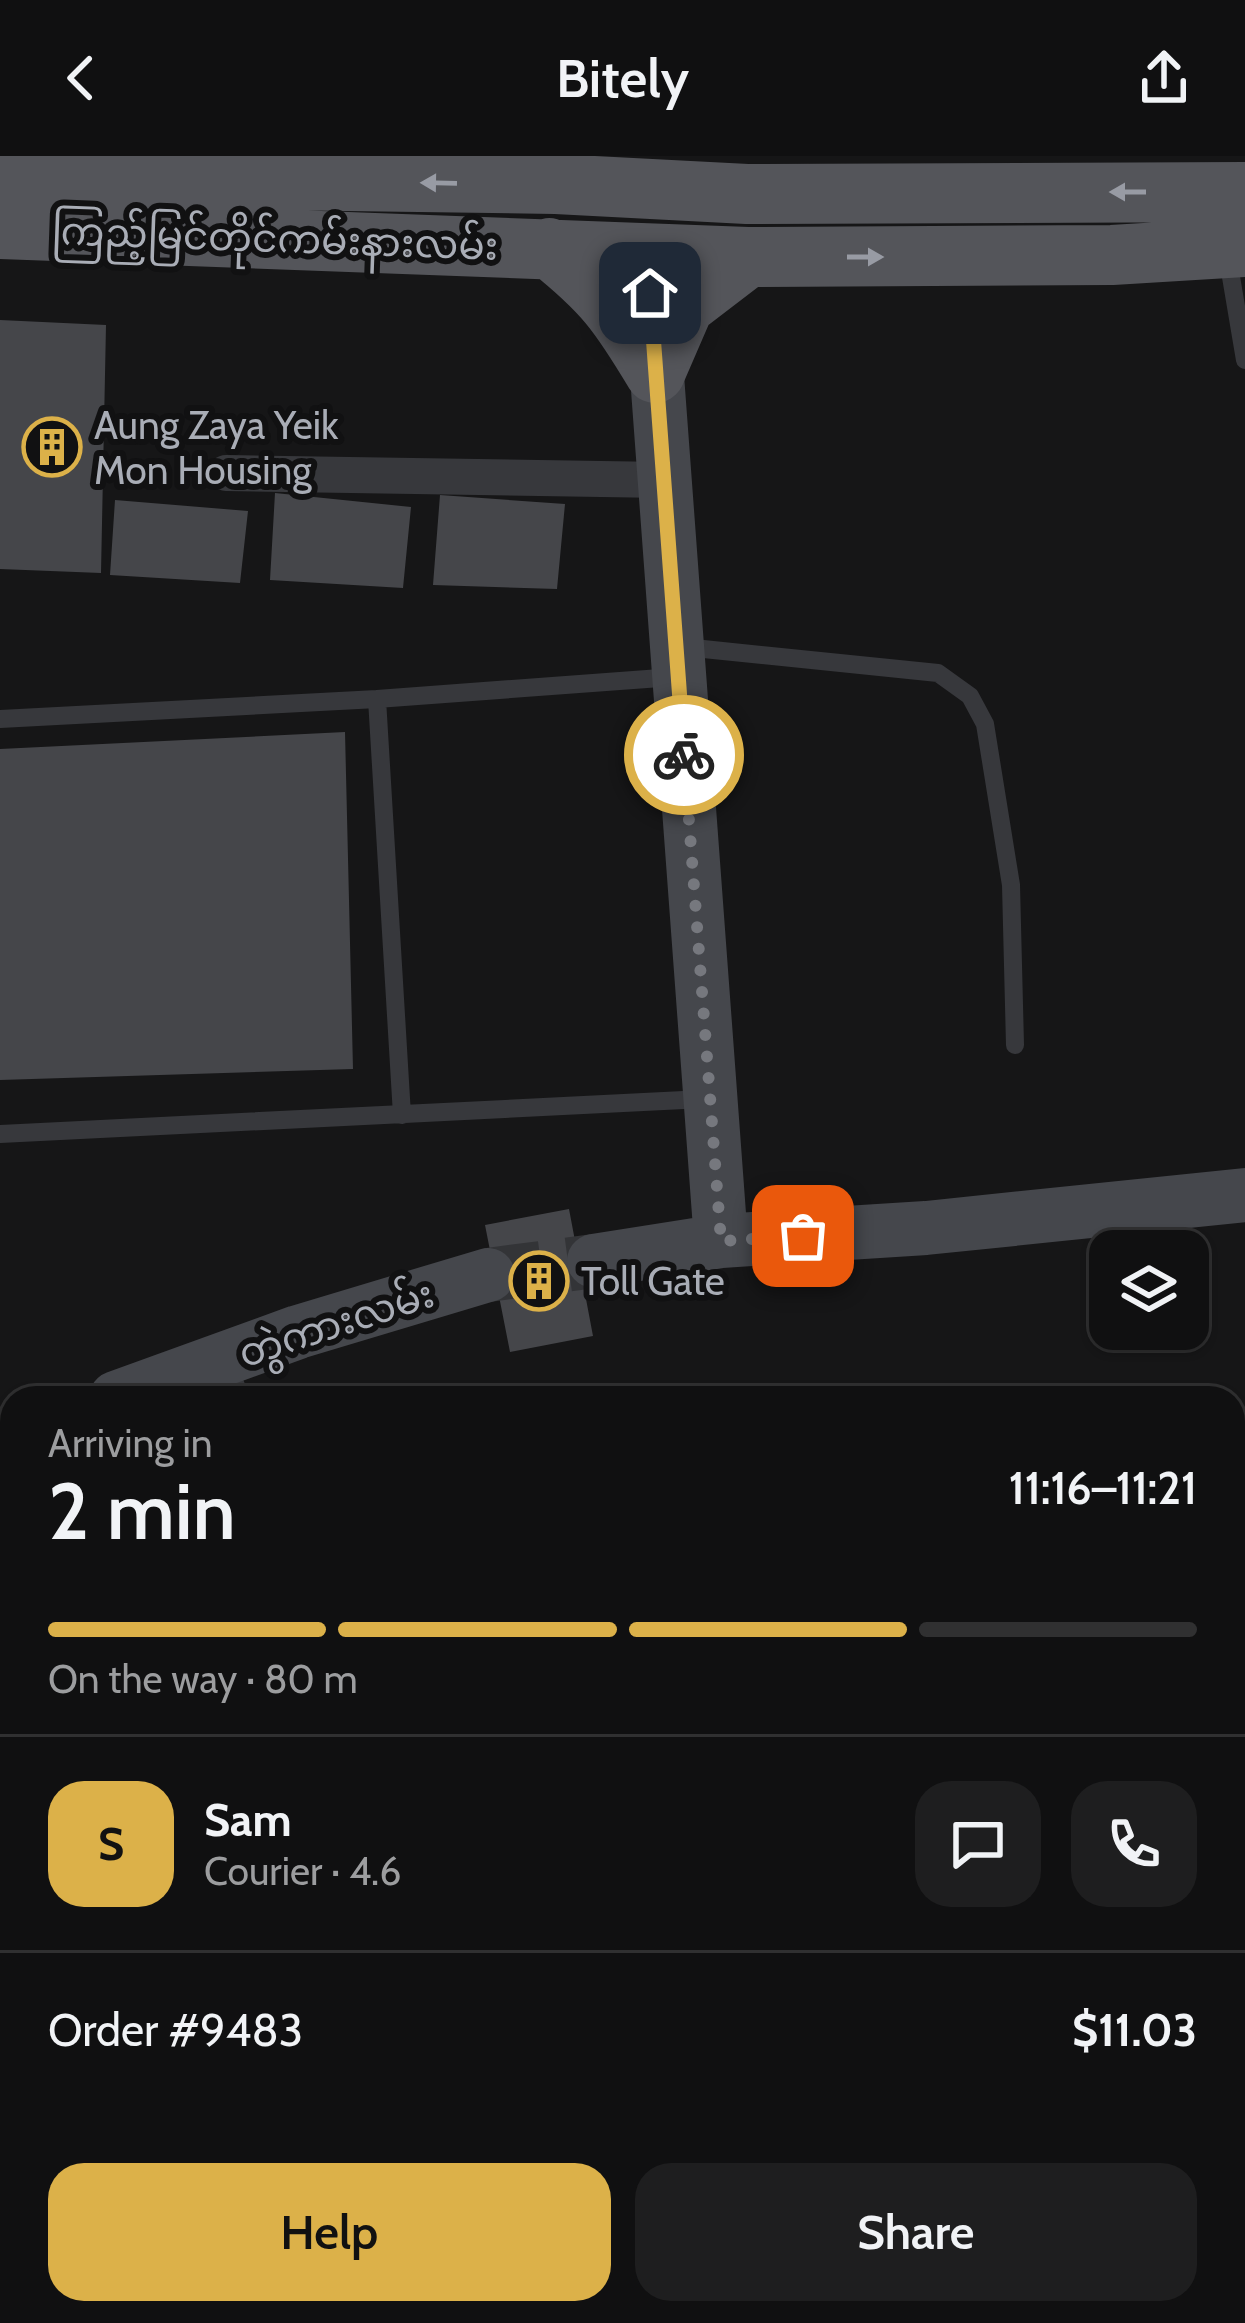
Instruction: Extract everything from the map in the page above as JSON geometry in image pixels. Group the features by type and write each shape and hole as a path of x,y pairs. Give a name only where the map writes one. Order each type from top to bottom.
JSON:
{"main road":[{"name":"ကြည့်မြင်တိုင်ကမ်းနားလမ်း","path":"0,176 657,166"},
{"path":"721,1241 655,373 648,254 657,166 772,188 1245,191"},
{"name":"ကြည့်မြင်တိုင်ကမ်းနားလမ်း","path":"0,229 748,257 1112,255 1235,247"},
{"path":"549,248 618,310 655,373"},
{"path":"655,373 684,306 748,257"},
{"path":"594,1261 721,1241 926,1228 1245,1195"},
{"name":"တွဲကားလမ်း","path":"191,1386 234,1379 298,1332 488,1275"}],"street":[{"path":"226,473 664,480"}],"lane":[{"path":"1235,247 1245,360"},
{"path":"0,719 377,699 678,661 938,673 970,696 985,724 1011,885 1015,1045"},
{"path":"377,699 402,1114"},
{"path":"0,1134 709,1099"}],"building":[{"name":"Aung Zaya Yeik Mon Housing","path":"0,320 106,325 101,573 0,569"},
{"path":"275,493 411,507 403,588 270,580"},
{"path":"440,495 565,504 557,589 433,585"},
{"path":"115,500 248,511 240,583 110,575"},
{"path":"345,732 353,1069 0,1080 0,749"},
{"name":"Toll Gate","path":"569,1209 593,1336 510,1352 485,1225"}],"tunnel":[{"path":"488,1275 594,1261"}],"way so far":[{"path":"684,755 721,1241 803,1236"}],"place":[{"name":"Aung Zaya Yeik Mon Housing","path":"52,447"},
{"name":"Toll Gate","path":"539,1281"}],"route":[{"path":"650,293 684,755"}]}
